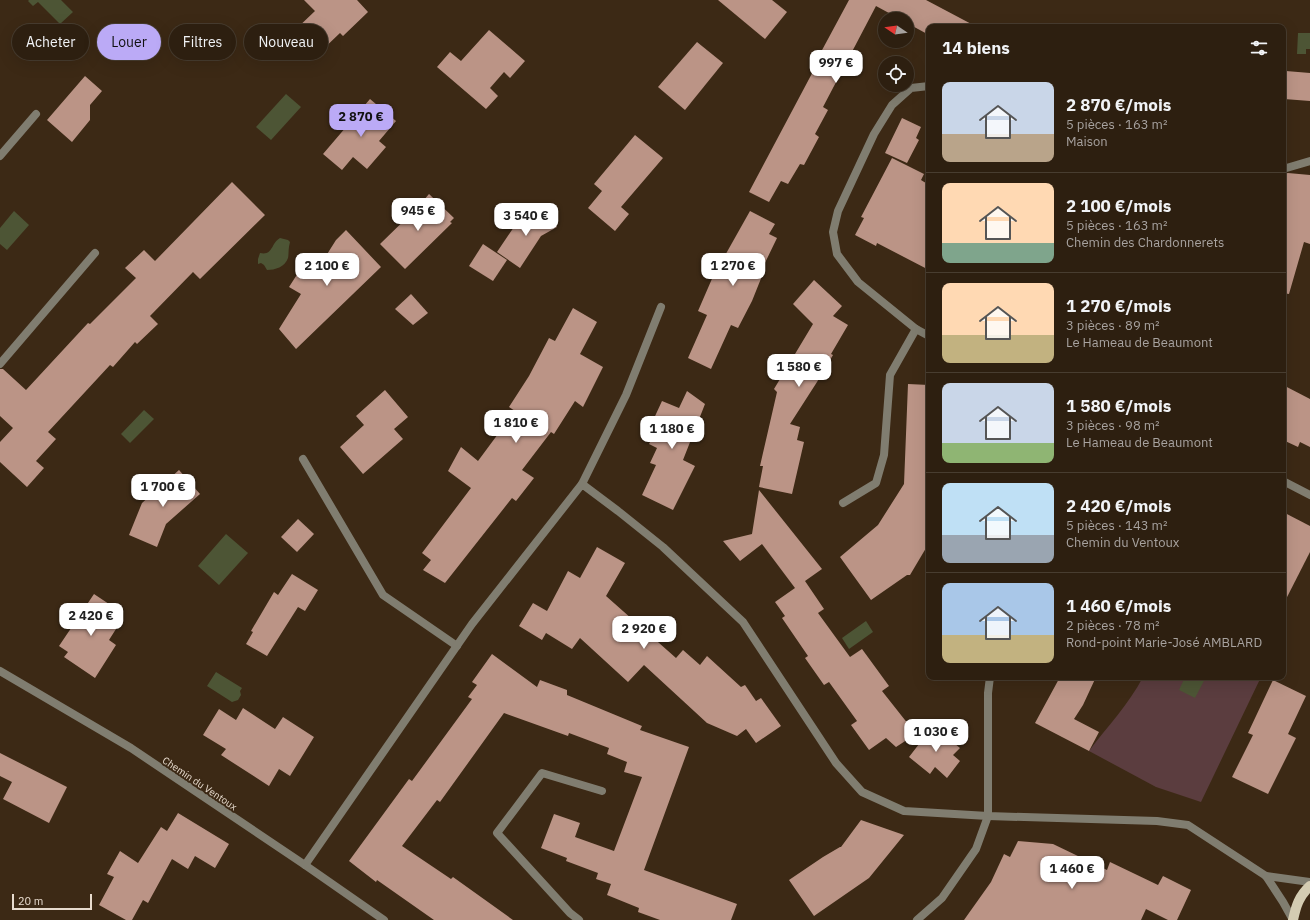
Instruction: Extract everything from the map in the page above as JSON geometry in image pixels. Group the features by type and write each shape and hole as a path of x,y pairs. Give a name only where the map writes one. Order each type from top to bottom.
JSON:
{"main road":[{"path":"1293,920 1296,906 1303,893 1310,886"}],"street":[{"path":"926,86 911,88 892,104 874,134 838,211 833,232 837,254 858,282 916,329 926,334"},
{"path":"0,156 36,114"},
{"path":"1286,168 1310,161"},
{"path":"0,364 95,253"},
{"path":"304,865 472,624 582,484 626,395 661,307"},
{"path":"843,503 876,483 884,455 890,375 916,329"},
{"path":"302,459 383,595 457,646"},
{"path":"1286,483 1310,495"},
{"path":"582,484 663,547 743,622 836,763 862,792 904,811 988,816 1157,821 1188,825 1266,876 1293,920"},
{"name":"Chemin du Ventoux","path":"0,671 131,748 384,920"},
{"path":"917,920 942,898 976,849 988,816 988,692 990,680"},
{"path":"579,920 570,913 497,832 542,773 602,791"},
{"path":"1266,876 1310,882"}],"shaded area":[{"path":"61,0 73,12 60,24 38,2 33,6 28,1"},
{"path":"1298,33 1310,33 1310,49 1306,49 1306,54 1297,54"},
{"path":"286,94 301,107 271,140 256,127"},
{"path":"14,211 29,225 7,250 0,244 0,228"},
{"path":"280,238 290,242 287,261 279,267 267,270 261,263 258,264 260,253 267,253 270,251"},
{"path":"144,410 154,419 130,443 121,434"},
{"path":"226,534 248,553 219,585 198,566"},
{"path":"866,621 873,632 849,649 842,638"},
{"path":"216,672 242,688 240,691 241,695 238,700 232,702 207,686"},
{"path":"1141,680 1260,680 1201,802 1156,787 1089,751 1125,706"},
{"path":"1184,680 1204,680 1195,698 1179,690"}],"building":[{"path":"304,0 357,0 368,12 343,36 340,33 328,44 328,24 301,24 315,11"},
{"path":"718,0 772,0 787,12 765,39"},
{"path":"849,0 926,0 971,24 926,24 926,33 914,27 914,12 887,12 876,6 823,107 828,110 815,134 819,137 804,165 800,164 788,184 781,181 769,202 749,192 817,64 814,65"},
{"path":"489,30 525,61 510,78 504,72 490,88 498,96 486,109 437,67 450,52 461,61"},
{"path":"697,42 723,63 685,110 658,87"},
{"path":"1286,71 1310,73 1310,101 1286,99"},
{"path":"85,76 102,91 90,105 90,120 72,142 47,120"},
{"path":"370,99 396,121 379,141 386,147 367,169 353,157 342,170 323,154"},
{"path":"902,118 921,127 916,138 919,140 907,163 885,153"},
{"path":"635,135 663,158 621,207 629,214 615,231 588,208 602,191 594,184"},
{"path":"892,158 924,174 921,180 926,183 926,268 877,243 876,246 855,235 864,218 861,217"},
{"path":"1286,173 1310,175 1310,244 1304,242 1289,294 1286,294"},
{"path":"232,182 265,215 200,279 193,272 150,316 158,324 137,344 135,342 113,367 110,365 48,432 56,439 36,461 44,468 27,487 0,462 0,442 13,428 0,416 0,369 3,369 26,390 88,323 90,324 136,278 125,268 144,250 155,261"},
{"path":"429,194 454,218 450,222 452,223 405,269 380,244 418,207"},
{"path":"546,207 557,227 541,236 520,268 497,252 516,224"},
{"path":"750,211 775,224 769,234 777,238 762,269 764,271 752,301 738,328 731,325 711,369 688,358 707,315 698,311 721,258 723,259"},
{"path":"346,230 381,267 296,349 279,329 301,294 289,287 307,259 319,267 336,240"},
{"path":"483,244 507,260 493,281 469,266"},
{"path":"814,280 842,306 833,316 848,325 831,354 833,355 790,424 800,427 797,440 804,442 792,494 759,487 763,466 760,466 777,392 774,389 813,324 793,304"},
{"path":"411,294 428,313 413,325 395,309"},
{"path":"573,308 597,322 580,354 603,367 583,407 575,401 554,434 551,432 522,470 534,478 516,501 512,498 445,583 423,570 431,560 422,553 471,488 448,471 461,447 478,461 515,411 509,407 529,376 549,338 555,341"},
{"path":"908,384 926,385 926,548 910,575 907,575 871,600 840,557 878,525 904,484"},
{"path":"1286,387 1310,399 1310,447 1300,442 1298,447 1286,441"},
{"path":"385,390 408,417 394,429 403,439 363,474 340,447 364,425 356,416"},
{"path":"687,391 705,404 683,460 695,466 673,510 642,495 656,465 650,463 657,448 649,444 656,430 650,427 662,401 679,408"},
{"path":"179,470 200,494 166,524 157,547 129,535 142,503"},
{"path":"759,490 822,569 805,581 824,609 818,613 850,657 862,649 889,686 882,691 916,734 896,747 886,738 869,750 851,725 857,721 829,682 824,685 805,658 808,656 782,618 785,616 775,602 795,588 762,544 740,561 723,541 752,534"},
{"path":"1286,514 1310,526 1310,552 1286,599"},
{"path":"298,519 314,534 297,552 281,537"},
{"path":"597,547 625,563 606,596 676,658 683,650 700,665 707,656 741,687 745,685 756,701 761,698 781,726 756,743 746,729 737,736 707,723 644,665 628,682 580,638 572,649 546,633 542,640 519,626 533,603 547,611 568,571 580,578"},
{"path":"292,574 318,590 305,611 298,607 267,656 246,644 253,632 251,631 274,592 278,595"},
{"path":"94,594 115,608 106,622 116,629 109,640 116,645 95,678 64,657 68,652 59,646"},
{"path":"492,654 537,687 540,680 567,690 567,695 642,726 640,730 689,747 644,870 737,904 731,920 660,920 638,912 639,908 607,895 611,884 596,879 598,873 566,861 567,858 541,848 554,814 580,823 575,837 614,851 642,777 624,772 627,762 607,754 609,748 569,733 568,736 504,713 440,802 437,800 402,846 451,879 453,877 513,920 434,920 377,880 376,882 349,861 409,779 412,781 472,699 468,697 477,685 472,682"},
{"path":"1058,680 1095,680 1083,705 1074,719 1099,732 1089,751 1035,723"},
{"path":"1273,680 1306,696 1288,734 1296,738 1268,794 1232,777 1253,735 1248,733"},
{"path":"243,708 275,729 283,717 314,737 290,776 279,769 269,786 221,755 226,749 203,735 219,709 236,720"},
{"path":"933,726 960,748 953,755 960,761 947,778 935,767 930,774 909,757"},
{"path":"0,753 67,787 49,823 3,799 12,782 0,776"},
{"path":"178,813 229,844 215,868 195,856 188,869 172,859 148,903 143,900 132,920 126,920 99,905 114,877 107,874 120,851 138,863 161,827 167,831"},
{"path":"861,820 904,835 869,878 814,916 789,880 823,857 841,847"},
{"path":"1018,841 1053,844 1107,870 1110,862 1158,885 1163,876 1191,890 1177,920 1168,920 1146,909 1141,920 964,920 991,882 1004,854 1010,857"}]}
